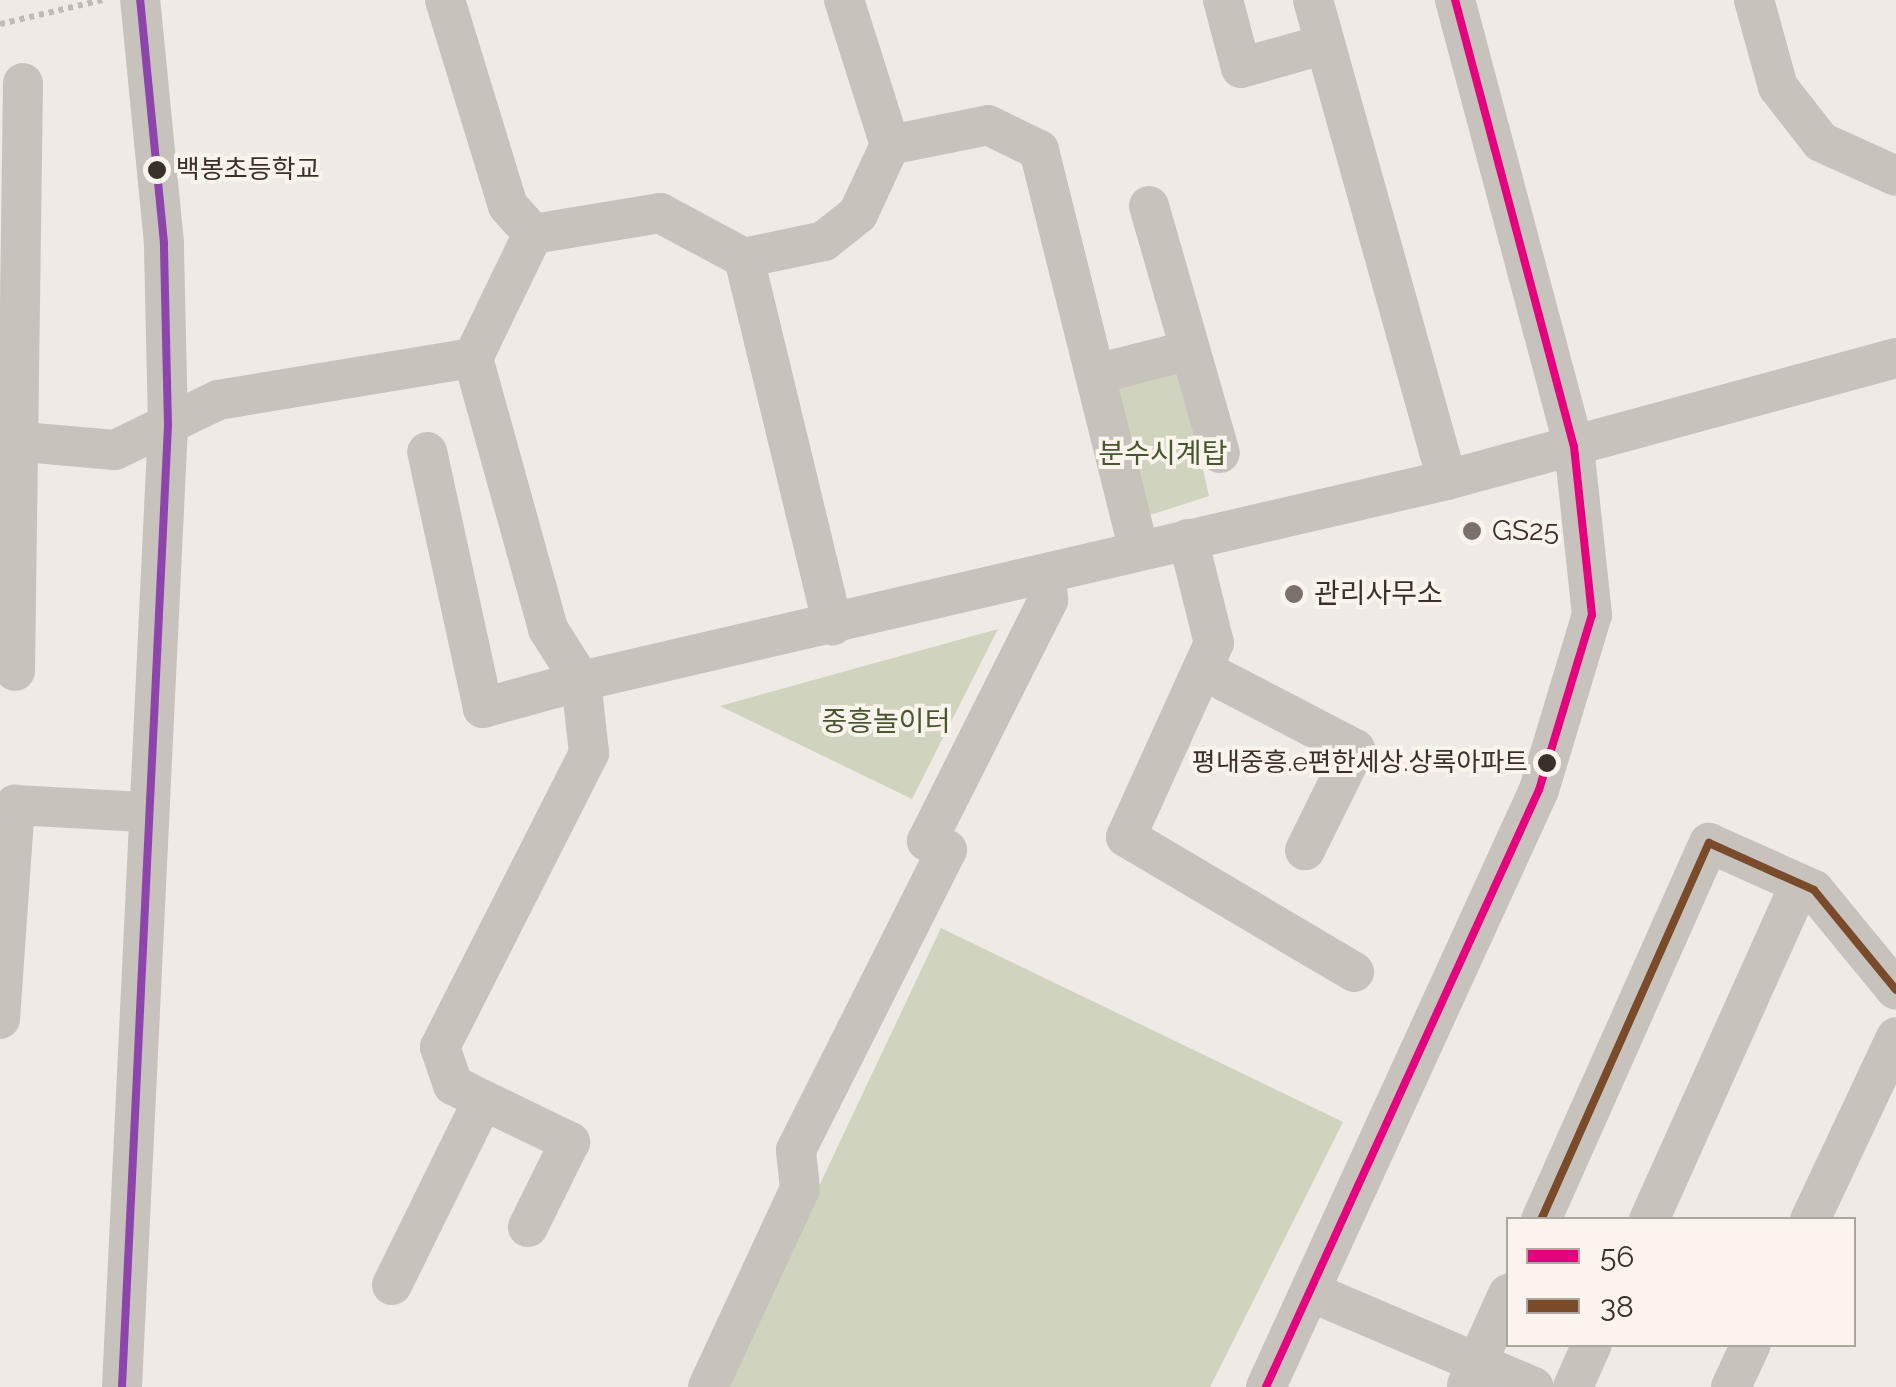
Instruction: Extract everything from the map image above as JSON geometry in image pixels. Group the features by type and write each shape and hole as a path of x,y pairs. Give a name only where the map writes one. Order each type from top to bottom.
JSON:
{"street":[{"path":"122,1387 143,812 168,426 164,242 140,0"},
{"path":"444,0 508,206 533,234"},
{"path":"533,234 660,213 744,258 824,241 858,214 890,144 844,0"},
{"path":"1223,0 1241,68 1325,44"},
{"path":"1313,0 1447,480"},
{"path":"1266,1387 1571,708 1592,615 1574,447 1455,0"},
{"path":"1754,0 1778,87 1821,142 1896,176"},
{"path":"15,672 10,440 23,83"},
{"path":"890,144 988,126 1039,150 1100,373 1138,548"},
{"path":"1149,206 1186,351 1220,453"},
{"path":"528,1227 570,1142 453,1085 440,1047 589,753 581,680 548,629 473,358 533,234"},
{"path":"744,258 833,625"},
{"path":"1100,373 1186,351"},
{"path":"10,440 115,450 218,400 473,358"},
{"path":"428,452 483,708 581,680 1046,575 1138,548 1447,480 1896,358"},
{"path":"1188,540 1214,642 1126,837 1354,972"},
{"path":"708,1387 800,1189 796,1150 946,850 927,841 1048,600 1046,575"},
{"path":"1204,671 1355,748 1306,850"},
{"path":"0,1019 15,805 143,812"},
{"path":"1543,1217 1709,843 1800,884 1896,990"},
{"path":"1650,1217 1800,884"},
{"path":"1811,1217 1896,1037"},
{"path":"392,1284 483,1100"},
{"path":"1311,1292 1471,1375 1534,1387"},
{"path":"1471,1375 1506,1298"},
{"path":"1573,1387 1591,1347"},
{"path":"1731,1387 1750,1347"}],"path":[{"path":"0,24 102,0"}],"green space":[{"name":"분수시계탑","path":"1179,365 1209,496 1141,518 1113,381"},
{"name":"중흥놀이터","path":"998,629 912,799 720,706"},
{"path":"941,928 1343,1122 1210,1387 724,1387"}],"transit line":[{"path":"122,1387 168,425 164,243 140,0"},
{"name":"56","path":"1266,1387 1539,790 1592,615 1574,447 1455,0"},
{"name":"38","path":"1542,1217 1709,843 1814,890 1896,990"}],"place":[{"name":"백봉초등학교","path":"157,170"},
{"name":"GS25","path":"1472,531"},
{"name":"관리사무소","path":"1294,594"},
{"name":"평내중흥.e편한세상.상록아파트","path":"1547,763"}]}
